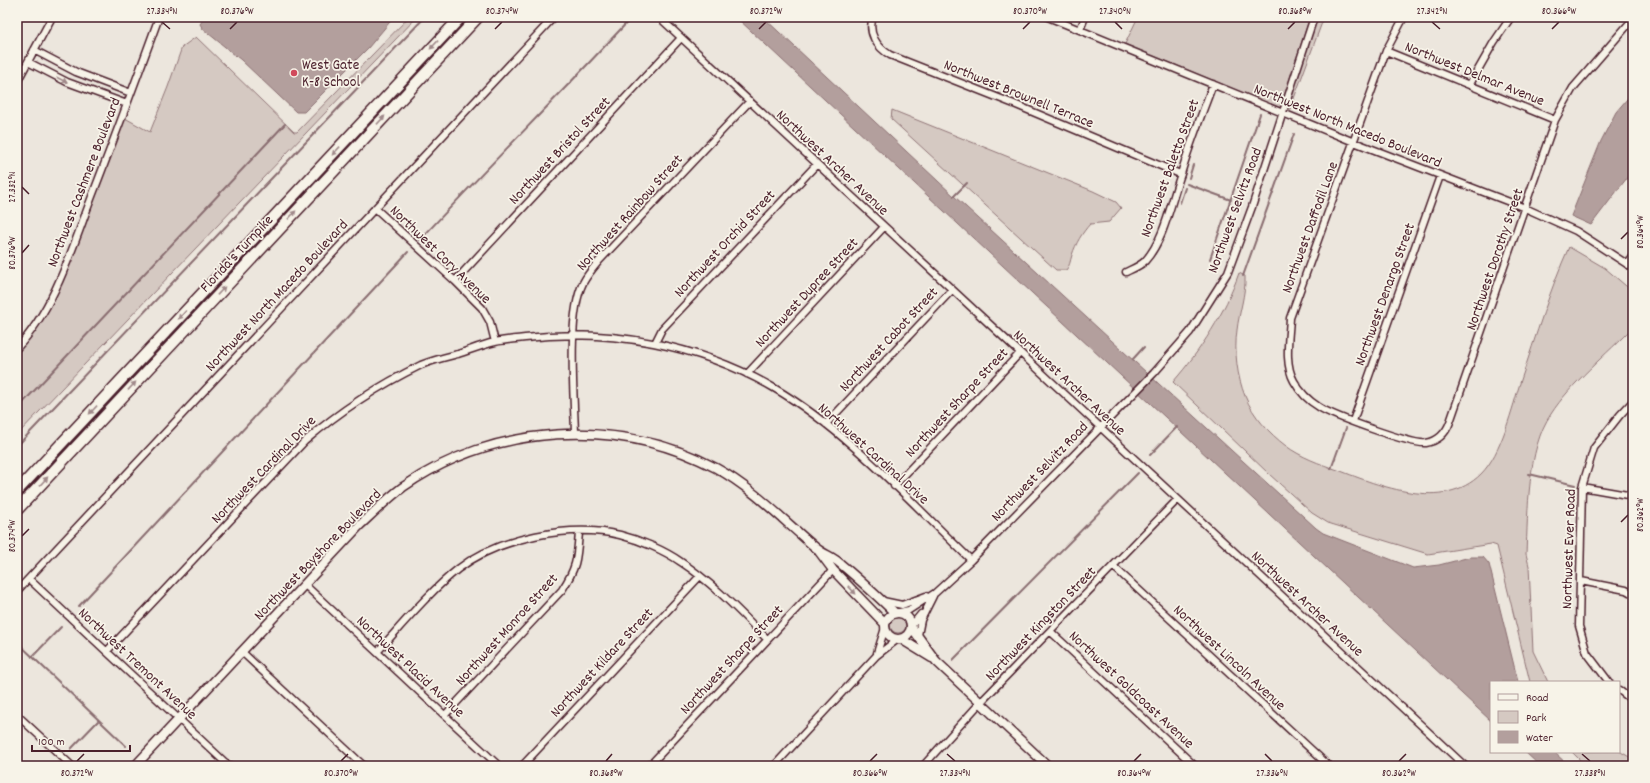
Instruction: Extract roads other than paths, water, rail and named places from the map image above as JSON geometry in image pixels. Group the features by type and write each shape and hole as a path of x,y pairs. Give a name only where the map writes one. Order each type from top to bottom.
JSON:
{"highway":[{"name":"Florida's Turnpike","path":"17,491 461,17"},
{"name":"Florida's Turnpike","path":"17,510 478,17"}],"main road":[{"name":"Northwest Bayshore Boulevard","path":"135,766 359,526 386,501 429,471 483,448 514,439 575,433 629,438 665,446 717,469 748,488 818,549 836,560 882,601 898,613"},
{"name":"Northwest Bayshore Boulevard","path":"818,549 833,570 885,626"},
{"path":"936,661 900,639 888,635 885,626 887,618 898,613 907,616 912,627 936,661 1048,766"},
{"path":"900,639 908,635 912,627"}],"street":[{"path":"17,82 52,17"},
{"name":"Northwest Cashmere Boulevard","path":"17,348 53,293 127,104 159,17"},
{"name":"Northwest North Macedo Boulevard","path":"17,592 554,17"},
{"name":"Northwest Archer Avenue","path":"660,17 1464,766"},
{"name":"Northwest Brownell Terrace","path":"873,17 871,31 874,40 880,48 890,55 1014,104 1180,174"},
{"name":"Northwest North Macedo Boulevard","path":"1048,17 1354,142 1525,208 1576,231 1630,266"},
{"path":"1080,30 1085,17"},
{"name":"Northwest Selvitz Road","path":"898,613 910,610 933,595 971,560 1154,373 1190,332 1228,272 1252,207 1314,17"},
{"name":"Northwest Daffodil Lane","path":"1353,421 1324,410 1311,402 1298,387 1289,364 1290,318 1386,51 1404,17"},
{"path":"1470,84 1494,42 1511,17"},
{"name":"Northwest Dorothy Street","path":"1353,421 1418,443 1431,442 1445,432 1450,422 1555,120 1573,88 1633,19"},
{"name":"Northwest Bristol Street","path":"455,281 681,38"},
{"path":"34,50 88,77 131,93"},
{"name":"Northwest Delmar Avenue","path":"1386,51 1555,120"},
{"path":"28,62 67,82 127,104"},
{"path":"84,89 88,77"},
{"name":"Northwest Baletto Street","path":"1126,272 1144,263 1152,252 1169,214 1180,174 1213,84"},
{"name":"Northwest Rainbow Street","path":"575,433 573,334 576,302 583,283 599,261 750,101"},
{"name":"Northwest Orchid Street","path":"655,343 662,329 817,164"},
{"name":"Northwest Denargo Street","path":"1353,421 1440,176"},
{"name":"Northwest Cory Avenue","path":"375,208 455,281 482,308 490,322 495,342"},
{"name":"Northwest Dupree Street","path":"747,374 884,227"},
{"path":"1630,266 1633,257"},
{"name":"Northwest Cabot Street","path":"826,424 952,290"},
{"name":"Northwest Cardinal Drive","path":"107,651 300,446 328,422 368,394 423,365 495,342 573,334 616,337 655,343 686,351 747,374 774,388 826,424 894,486 971,560"},
{"name":"Northwest Sharpe Street","path":"894,486 1020,353"},
{"name":"Northwest Ever Road","path":"1608,681 1587,653 1579,626 1582,487 1594,448 1633,401"},
{"path":"1582,487 1633,496"},
{"name":"Northwest Kingston Street","path":"923,766 980,703 1178,500"},
{"path":"377,652 435,589 459,568 491,550 529,537 556,533 579,532 621,535 656,549 681,562 700,576 767,639"},
{"name":"Northwest Monroe Street","path":"445,715 562,590 572,574 577,559 579,532"},
{"name":"Northwest Lincoln Avenue","path":"1114,567 1329,766"},
{"name":"Northwest Sharpe Street","path":"649,766 833,570"},
{"name":"Northwest Kildare Street","path":"522,766 700,576"},
{"name":"Northwest Tremont Avenue","path":"29,579 229,766"},
{"path":"1581,581 1626,590 1633,594"},
{"name":"Northwest Placid Avenue","path":"305,585 499,766"},
{"path":"882,601 902,605 933,595"},
{"path":"918,636 921,620 933,595"},
{"name":"Northwest Selvitz Road","path":"912,627 933,595"},
{"path":"876,656 885,626"},
{"name":"Northwest Goldcoast Avenue","path":"1050,631 1195,766"},
{"path":"774,766 876,656 900,639"},
{"path":"242,652 364,766"},
{"path":"1620,691 1633,701"},
{"path":"17,715 72,766"},
{"path":"17,725 22,720"}],"water":[{"name":"West Gate K-8 School","path":"205,17 394,17 368,48 304,112 296,112 241,60 203,29 200,24"},
{"path":"736,17 763,17 954,196 1316,528 1323,533 1413,568 1439,565 1470,557 1483,557 1489,564 1518,681 1490,681 1490,720"},
{"path":"1633,92 1633,170 1591,225 1571,216 1601,141 1616,112"},
{"path":"1526,753 1555,753 1569,766 1540,766"}],"waterway":[{"path":"17,446 425,17"},
{"path":"420,240 632,17"},
{"path":"1210,259 1260,114"},
{"path":"17,409 285,124"},
{"path":"1243,276 1294,134"},
{"path":"1189,178 1193,165"},
{"path":"954,196 967,183"},
{"path":"1187,184 1231,200"},
{"path":"1180,203 1185,188"},
{"path":"79,606 408,252"},
{"path":"1133,359 1144,347"},
{"path":"1150,455 1177,427"},
{"path":"1331,469 1346,428"},
{"path":"953,660 1138,473"},
{"path":"1529,474 1575,485"},
{"path":"32,657 61,627"},
{"path":"17,642 126,746"},
{"path":"71,749 98,721"}],"place":[{"name":"West Gate K-8 School","path":"294,73"}]}
